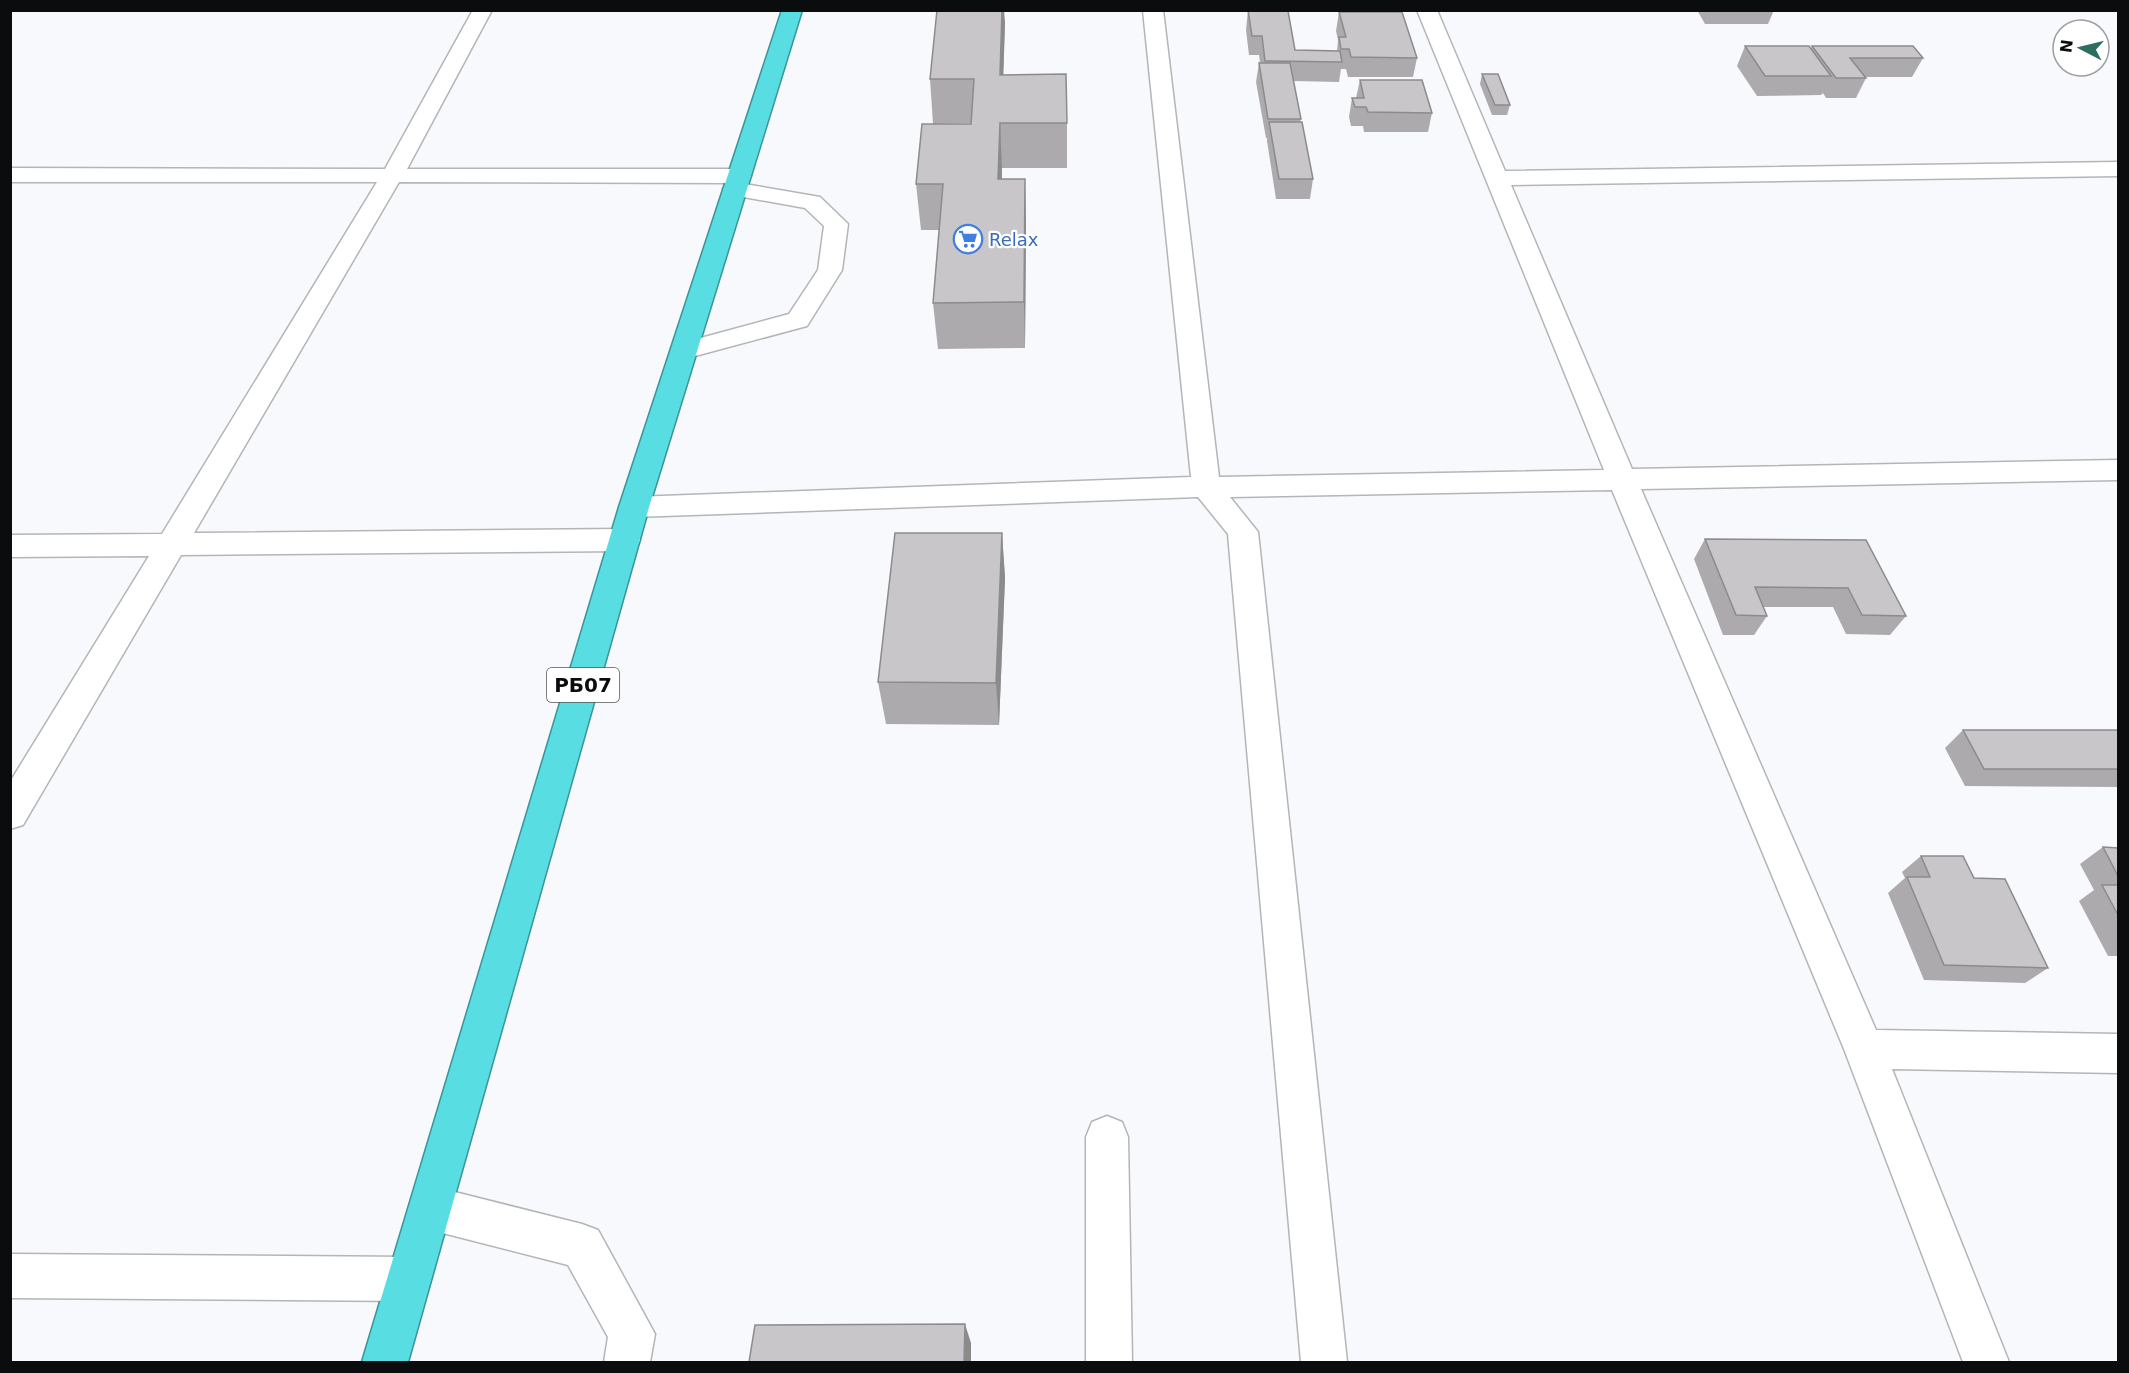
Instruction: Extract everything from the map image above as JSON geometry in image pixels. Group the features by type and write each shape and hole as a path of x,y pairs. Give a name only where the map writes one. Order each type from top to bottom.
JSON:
{"highway":[{"name":"РБ07","path":"385,1362 634,507 792,10"}],"street":[{"path":"10,814 393,174 483,10"},
{"path":"1153,10 1206,487 1243,532 1324,1362"},
{"path":"1427,10 1623,481 1864,1049 1986,1362"},
{"path":"1498,177 2118,169"},
{"path":"10,175 393,174 738,182 812,202 836,224 830,270 798,320 684,351"},
{"path":"634,507 1206,487 2118,470"},
{"path":"10,546 625,540"},
{"path":"1864,1049 2118,1053"},
{"path":"1107,1137 1109,1362"},
{"path":"431,1208 582,1246 632,1334 627,1362"},
{"path":"10,1276 409,1279"}],"building":[{"path":"937,10 1002,10 1000,75 1066,74 1067,123 1000,123 998,179 1025,179 1024,302 933,303 943,184 916,184 922,124 971,124 974,79 930,79"},
{"path":"1248,10 1288,11 1295,50 1340,51 1342,62 1265,61 1262,36 1252,36"},
{"path":"1339,12 1402,12 1417,58 1351,57 1349,49 1341,49 1339,37 1346,37"},
{"path":"1745,46 1809,46 1831,76 1765,76"},
{"path":"1812,46 1913,46 1923,58 1850,58 1866,78 1836,78"},
{"path":"1259,63 1290,63 1301,119 1268,119"},
{"path":"1482,74 1498,74 1510,105 1495,105"},
{"path":"1360,80 1422,80 1432,113 1368,112 1366,107 1355,107 1352,98 1364,98"},
{"path":"1269,122 1302,122 1313,179 1279,179"},
{"path":"895,533 1002,533 996,683 878,682"},
{"path":"1705,539 1866,540 1906,616 1862,615 1848,588 1755,587 1767,616 1736,615"},
{"path":"1963,730 2118,730 2118,769 1984,769"},
{"path":"2103,847 2118,848 2118,876"},
{"path":"1921,856 1963,856 1974,878 2005,879 2048,968 1944,965 1907,877 1930,877"},
{"path":"2102,885 2118,885 2118,915"},
{"path":"965,1324 964,1362 749,1362 755,1325"}],"place":[{"name":"Relax","path":"968,239"}]}
